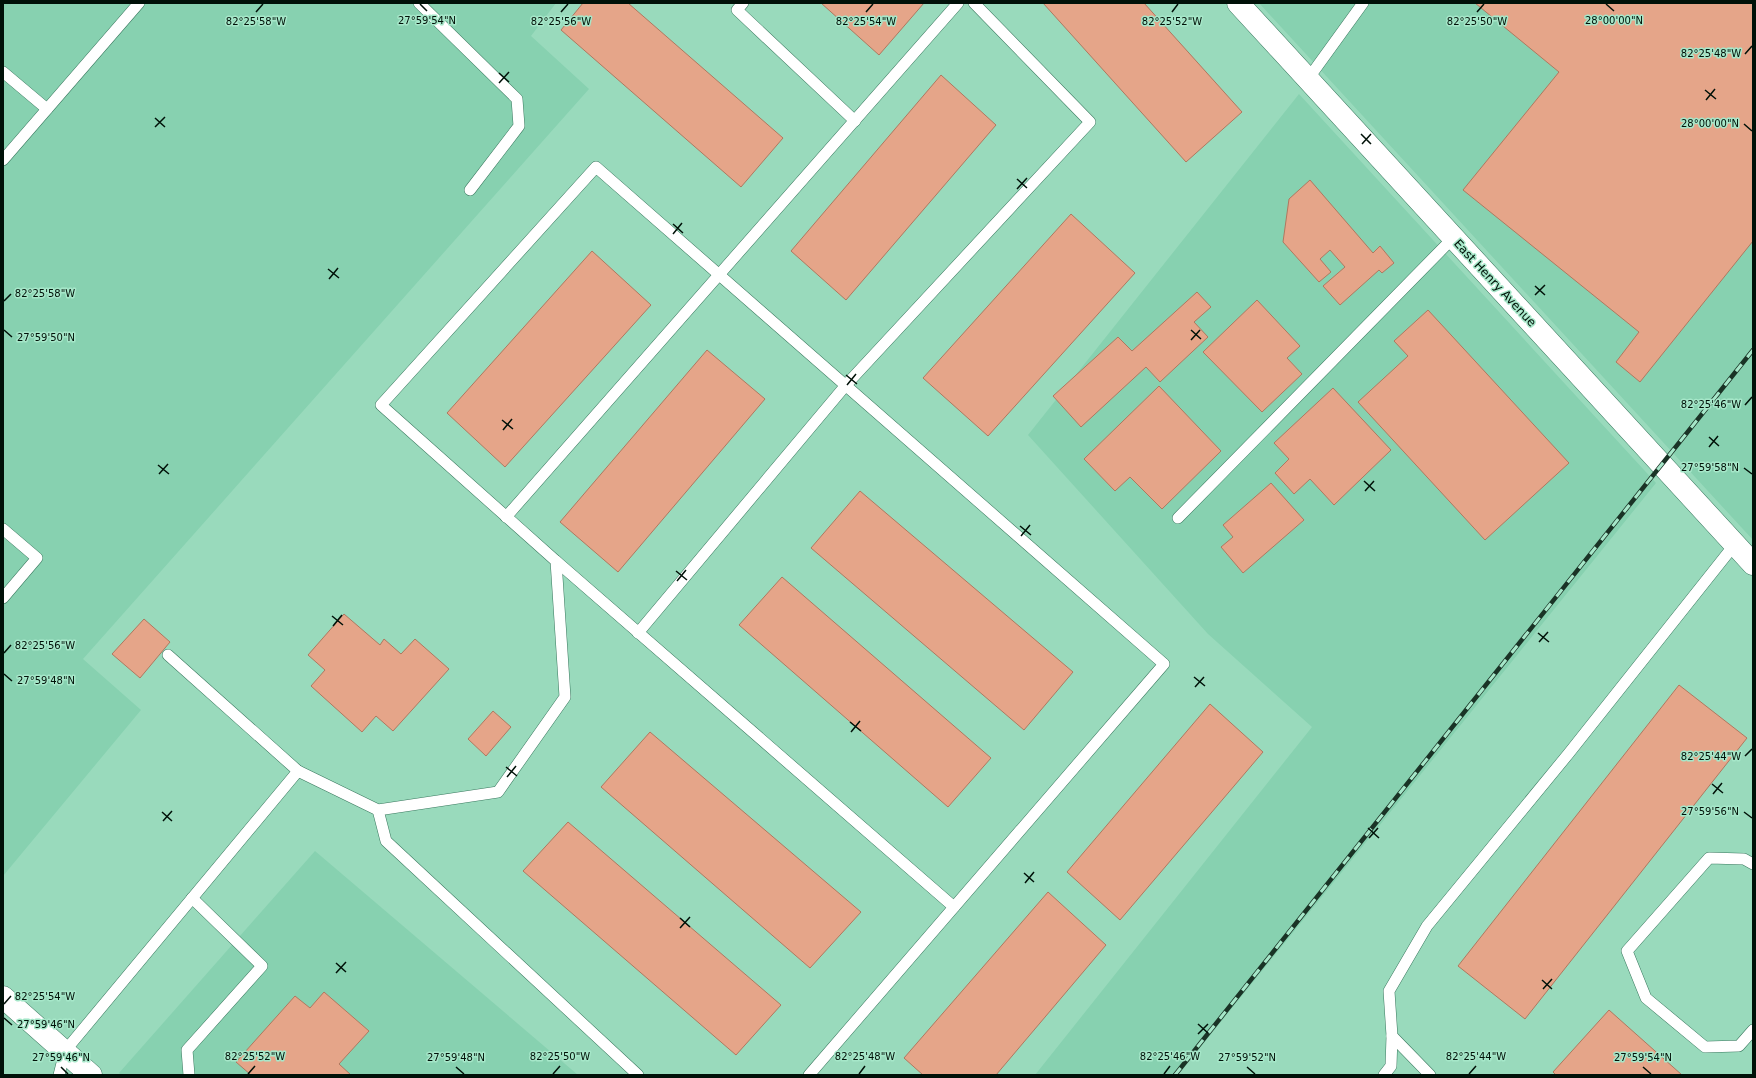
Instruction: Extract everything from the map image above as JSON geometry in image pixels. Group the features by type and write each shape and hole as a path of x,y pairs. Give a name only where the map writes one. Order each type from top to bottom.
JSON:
{"street":[{"name":"East Henry Avenue","path":"1238,3 1753,564"},
{"path":"3,997 91,1075"}],"lane":[{"path":"3,160 139,3"},
{"path":"419,3 517,99 519,126 470,190"},
{"path":"743,3 737,10 855,121"},
{"path":"506,517 958,3"},
{"path":"638,633 846,385 1090,122 974,3"},
{"path":"1308,79 1363,3"},
{"path":"3,72 47,110"},
{"path":"808,1075 954,907 1164,664 596,167 381,405 638,633 954,907"},
{"path":"1178,518 1453,238"},
{"path":"3,529 37,558 3,598"},
{"path":"1384,1075 1391,1066 1392,1036 1389,991 1427,926 1569,753 1735,544"},
{"path":"168,655 298,771 378,810 498,792 565,697 556,561"},
{"path":"59,1075 65,1051 298,771"},
{"path":"378,810 386,841 638,1075"},
{"path":"1753,864 1744,859 1709,858 1627,951 1646,998 1705,1047 1739,1046 1753,1030"},
{"path":"189,1075 187,1050 262,966 192,898"},
{"path":"1392,1036 1430,1075"}],"shaded area":[{"path":"3,3 556,3 531,36 589,89 83,659 141,710 3,876"},
{"path":"1259,3 1753,3 1753,540"},
{"path":"1299,94 1656,483 1178,1075 1035,1075 1312,727 1208,634 1028,435"},
{"path":"315,851 578,1075 121,1075 119,1073"}],"building":[{"path":"583,3 628,3 783,138 741,187 561,30"},
{"path":"821,3 924,3 879,55"},
{"path":"1043,3 1144,3 1242,112 1186,162"},
{"path":"1475,3 1753,3 1753,241 1640,382 1616,362 1639,332 1463,190 1559,72"},
{"path":"941,75 996,125 846,300 791,251"},
{"path":"1310,180 1373,253 1380,246 1394,263 1382,273 1379,270 1340,305 1323,286 1345,267 1330,250 1320,259 1331,272 1319,282 1283,242 1289,199"},
{"path":"1071,214 1135,273 988,436 923,378"},
{"path":"592,251 651,305 505,467 447,413"},
{"path":"1197,292 1211,307 1194,322 1208,337 1160,382 1146,367 1081,427 1053,396 1118,337 1132,351"},
{"path":"1257,300 1300,346 1287,358 1302,374 1262,412 1203,352"},
{"path":"1428,310 1569,463 1485,540 1358,402 1408,356 1394,341"},
{"path":"707,350 765,399 618,572 560,522"},
{"path":"1159,386 1221,451 1162,509 1130,477 1115,491 1084,459"},
{"path":"1333,388 1391,450 1334,505 1310,479 1294,494 1275,473 1289,459 1274,443"},
{"path":"1271,483 1304,520 1243,573 1221,547 1233,537 1223,525"},
{"path":"860,491 1073,672 1024,730 811,548"},
{"path":"782,577 991,758 948,807 739,625"},
{"path":"344,614 380,645 384,639 401,654 415,639 449,669 393,731 376,716 362,732 311,686 325,670 308,655"},
{"path":"144,619 170,642 140,678 112,654"},
{"path":"1679,685 1747,738 1525,1019 1458,966"},
{"path":"1210,704 1263,752 1120,920 1067,872"},
{"path":"493,711 511,727 486,756 468,739"},
{"path":"650,732 861,912 810,968 601,787"},
{"path":"568,822 781,1005 736,1055 523,871"},
{"path":"1048,892 1106,945 996,1075 923,1075 904,1058"},
{"path":"324,992 369,1031 339,1064 351,1075 251,1075 236,1062 295,996 310,1008"},
{"path":"1609,1010 1682,1075 1556,1075 1553,1072"}],"railway":[{"path":"1175,1075 1753,350"}]}
